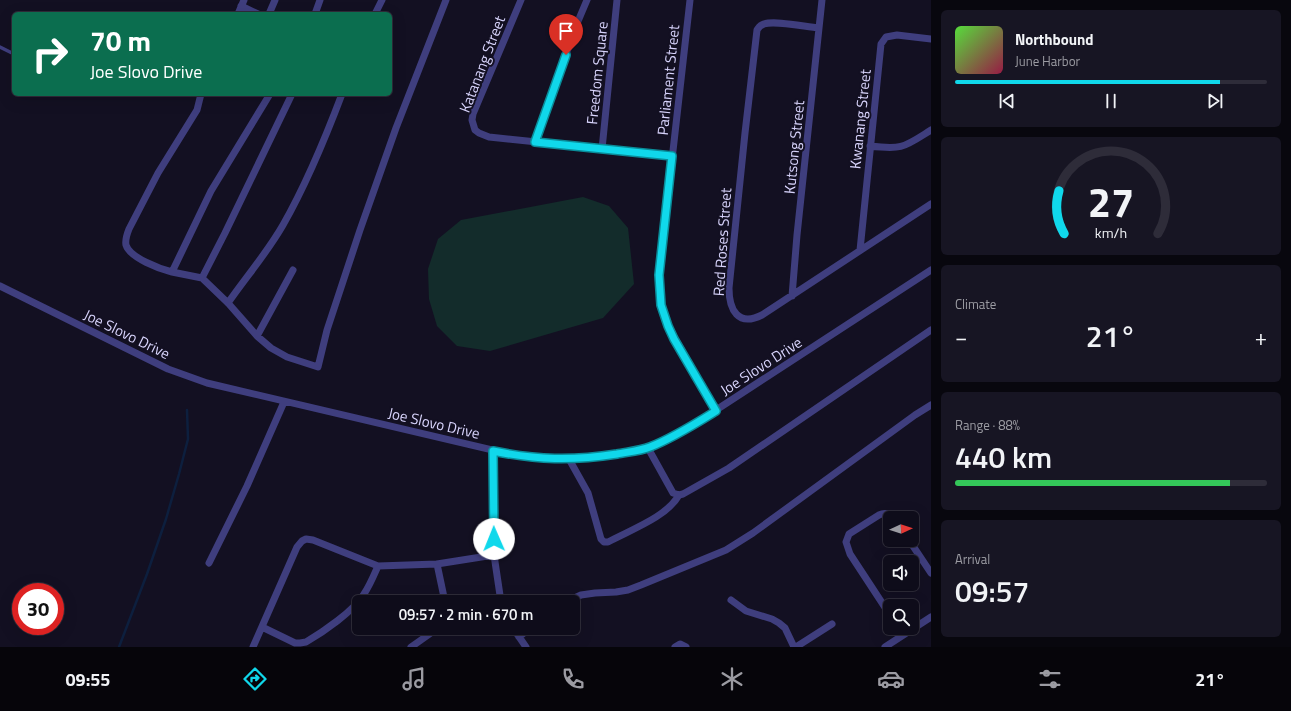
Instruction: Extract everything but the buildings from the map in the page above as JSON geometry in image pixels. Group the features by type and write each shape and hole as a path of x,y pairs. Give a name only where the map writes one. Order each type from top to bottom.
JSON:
{"street":[{"path":"271,12 275,0"},
{"path":"316,12 320,0"},
{"path":"376,12 382,0"},
{"path":"200,96 197,110 158,173 129,230 126,239 127,246 133,253 155,266 172,272 202,278 228,303 257,336 270,348 287,357 318,367 327,330 360,230 396,128 446,0"},
{"name":"Katanang Street","path":"521,0 473,114 472,125 475,130 483,135 535,142 672,156"},
{"name":"Freedom Square","path":"535,142 576,26 587,0"},
{"name":"Freedom Square","path":"602,149 617,0"},
{"name":"Parliament Street","path":"690,0 659,275 661,305 668,326 716,411"},
{"name":"Kutsong Street","path":"792,296 822,0"},
{"path":"242,3 255,12"},
{"name":"Red Roses Street","path":"819,28 772,23 762,24 759,26 756,36 743,149 729,288 732,308 739,316 748,319 754,319 762,315 931,204"},
{"name":"Kwanang Street","path":"860,250 880,49 883,40 886,37 894,35 931,38"},
{"path":"172,272 211,191 269,96"},
{"path":"202,278 226,233 291,96"},
{"path":"228,303 262,257 294,206 322,145 341,96"},
{"path":"870,146 889,148 901,147 911,143 931,130"},
{"path":"257,336 293,270"},
{"name":"Joe Slovo Drive","path":"0,286 180,374 207,383 493,451 543,458 569,459 596,457 648,448 666,440 716,411 931,270"},
{"path":"648,448 671,489 676,495 686,493 729,468 879,364 931,330"},
{"path":"209,563 284,402"},
{"path":"580,595 628,590 726,550 749,536 915,415 931,405"},
{"path":"493,451 494,555 500,595"},
{"path":"569,459 586,488 601,539 604,542 608,542 659,515 672,506 679,495"},
{"path":"883,514 849,534 846,542 850,554 883,604"},
{"path":"253,647 297,547 302,540 313,540 378,566 437,564 494,555"},
{"path":"914,547 931,573"},
{"path":"437,564 444,595"},
{"path":"262,626 295,643 306,642 358,603 364,595 378,566"},
{"path":"731,600 746,611 772,619 779,623 785,628 795,647 832,624"},
{"path":"919,625 931,617"},
{"path":"411,647 428,635"},
{"path":"521,635 519,637 524,646"},
{"path":"885,647 903,635"},
{"path":"675,647 680,644 686,647"}],"lane":[{"path":"0,47 12,53"}],"green space":[{"path":"583,197 609,206 628,228 634,284 603,318 490,351 457,346 437,326 429,299 428,269 438,239 461,220"}],"waterway":[{"path":"119,647 147,574 166,519 179,474 188,439 187,410"}],"route":[{"path":"494,539 493,451 514,455 569,459 626,453 648,448 666,440 716,411 674,339 663,315 661,305 659,275 672,156 535,142 566,55"}]}
